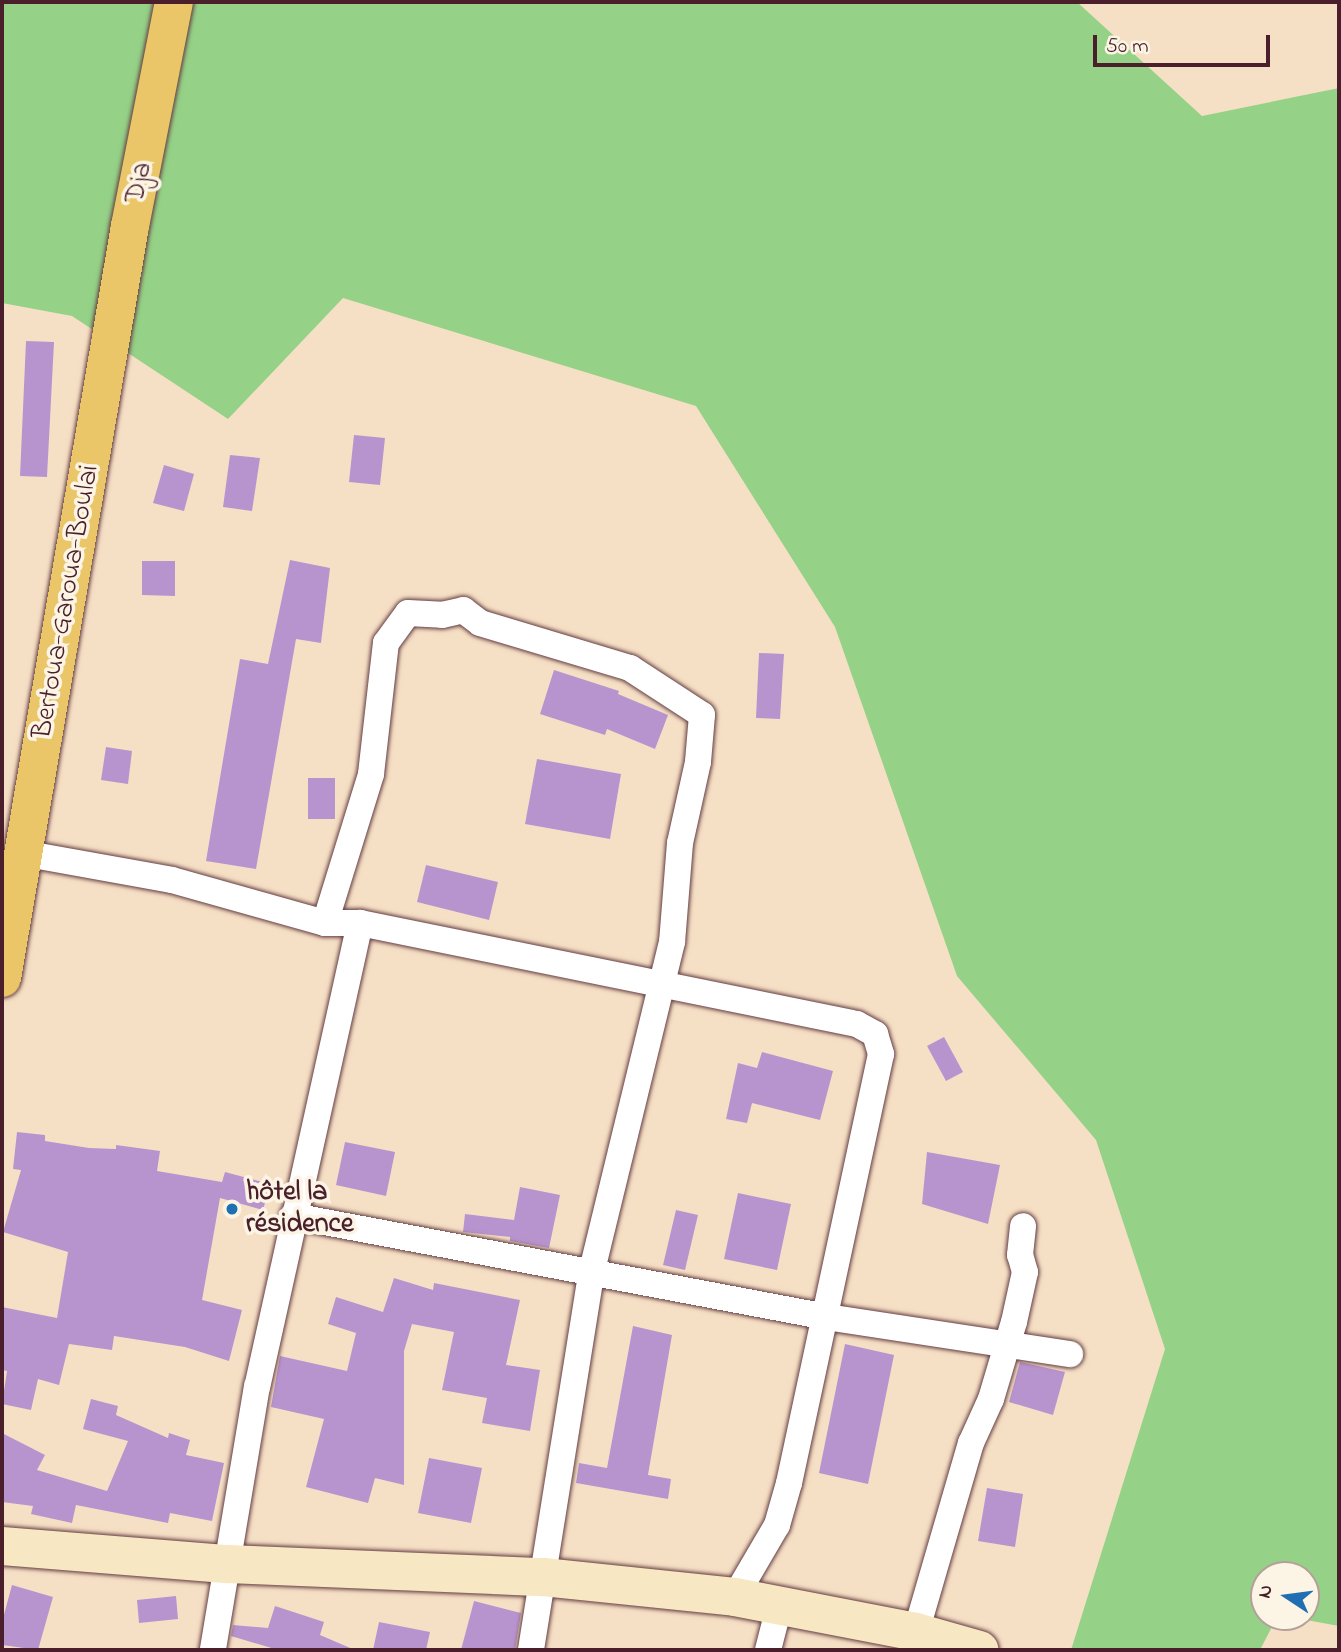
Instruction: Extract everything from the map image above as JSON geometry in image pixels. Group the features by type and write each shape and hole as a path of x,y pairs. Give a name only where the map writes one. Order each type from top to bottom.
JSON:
{"highway":[{"name":"Dja","path":"130,226 149,141 174,2"},
{"name":"Bertoua-Garoua-Boulai","path":"2,978 130,226"}],"street":[{"path":"325,923 372,774 386,643 408,613 442,615 463,610 480,622 630,668 702,715 698,762 680,843 679,896 591,1275 531,1650"},
{"path":"23,853 172,880 325,923 360,923 660,987 857,1024 876,1034 881,1054 827,1317 777,1525 736,1597"},
{"path":"213,1650 257,1387 360,923"},
{"path":"293,1216 591,1275 827,1317 1070,1354"},
{"path":"916,1632 971,1443 991,1399 1006,1345 1025,1272 1020,1255 1023,1226"},
{"path":"2,1546 228,1563 543,1577 736,1597 780,1603 916,1632 979,1650"},
{"path":"768,1650 780,1603"}],"green space":[{"path":"2,2 1077,2 1202,116 1339,88 1339,1626 1320,1623 1320,1561 1250,1561 1250,1631 1270,1631 1260,1650 1071,1650 1165,1349 1096,1140 957,976 835,627 696,406 343,298 228,419 72,316 2,303"}],"building":[{"path":"26,341 54,342 47,477 20,476"},
{"path":"354,435 385,438 380,485 349,482"},
{"path":"230,455 260,458 252,511 223,507"},
{"path":"164,465 194,474 184,511 153,503"},
{"path":"290,560 330,568 321,643 296,639 256,869 206,861 240,659 268,664"},
{"path":"142,561 175,561 175,596 142,595"},
{"path":"759,653 784,654 780,719 756,718"},
{"path":"554,670 619,691 618,694 668,715 655,749 607,729 605,735 540,714"},
{"path":"106,747 132,751 128,784 101,780"},
{"path":"537,759 621,774 610,839 525,824"},
{"path":"308,778 335,778 335,819 308,819"},
{"path":"426,865 498,882 489,920 417,902"},
{"path":"944,1037 963,1072 946,1081 927,1046"},
{"path":"762,1052 833,1071 820,1120 752,1103 747,1123 726,1119 738,1063 757,1068"},
{"path":"17,1132 45,1135 45,1141 89,1148 116,1149 116,1145 160,1151 157,1171 222,1182 225,1172 270,1184 263,1210 220,1198 202,1300 242,1310 229,1361 185,1347 114,1336 112,1350 69,1344 59,1385 38,1379 31,1410 2,1404 7,1371 2,1370 2,1307 57,1318 68,1252 3,1232 21,1170 13,1169"},
{"path":"345,1142 395,1152 386,1196 336,1185"},
{"path":"927,1152 1000,1165 988,1224 922,1204"},
{"path":"520,1187 560,1195 549,1248 510,1241 510,1237 463,1232 465,1214 514,1220"},
{"path":"738,1193 791,1204 777,1270 724,1259"},
{"path":"676,1210 698,1215 685,1270 663,1265"},
{"path":"394,1278 433,1290 434,1283 520,1300 506,1365 540,1370 530,1431 482,1423 487,1398 442,1390 454,1332 412,1324 404,1351 404,1485 375,1478 368,1503 306,1487 324,1419 271,1407 280,1356 347,1371 356,1333 328,1324 336,1297 383,1312"},
{"path":"633,1326 672,1335 648,1475 671,1479 668,1499 576,1483 579,1463 607,1468"},
{"path":"845,1344 894,1355 868,1484 819,1473"},
{"path":"1020,1362 1065,1372 1053,1415 1009,1402"},
{"path":"91,1399 118,1406 116,1415 168,1438 169,1433 190,1440 186,1455 224,1463 212,1521 170,1513 168,1523 76,1505 72,1523 31,1514 33,1506 2,1502 2,1433 45,1455 37,1470 107,1491 128,1441 83,1429"},
{"path":"429,1458 482,1468 471,1523 418,1513"},
{"path":"987,1488 1023,1494 1015,1547 978,1541"},
{"path":"12,1585 53,1597 38,1650 2,1645 2,1622"},
{"path":"176,1596 178,1619 139,1623 137,1600"},
{"path":"474,1601 521,1613 515,1650 461,1650"},
{"path":"275,1606 324,1622 320,1635 355,1650 278,1650 231,1636 233,1625 268,1628"},
{"path":"379,1622 430,1632 426,1650 373,1650"}],"place":[{"name":"hôtel la résidence","path":"232,1209"}]}
